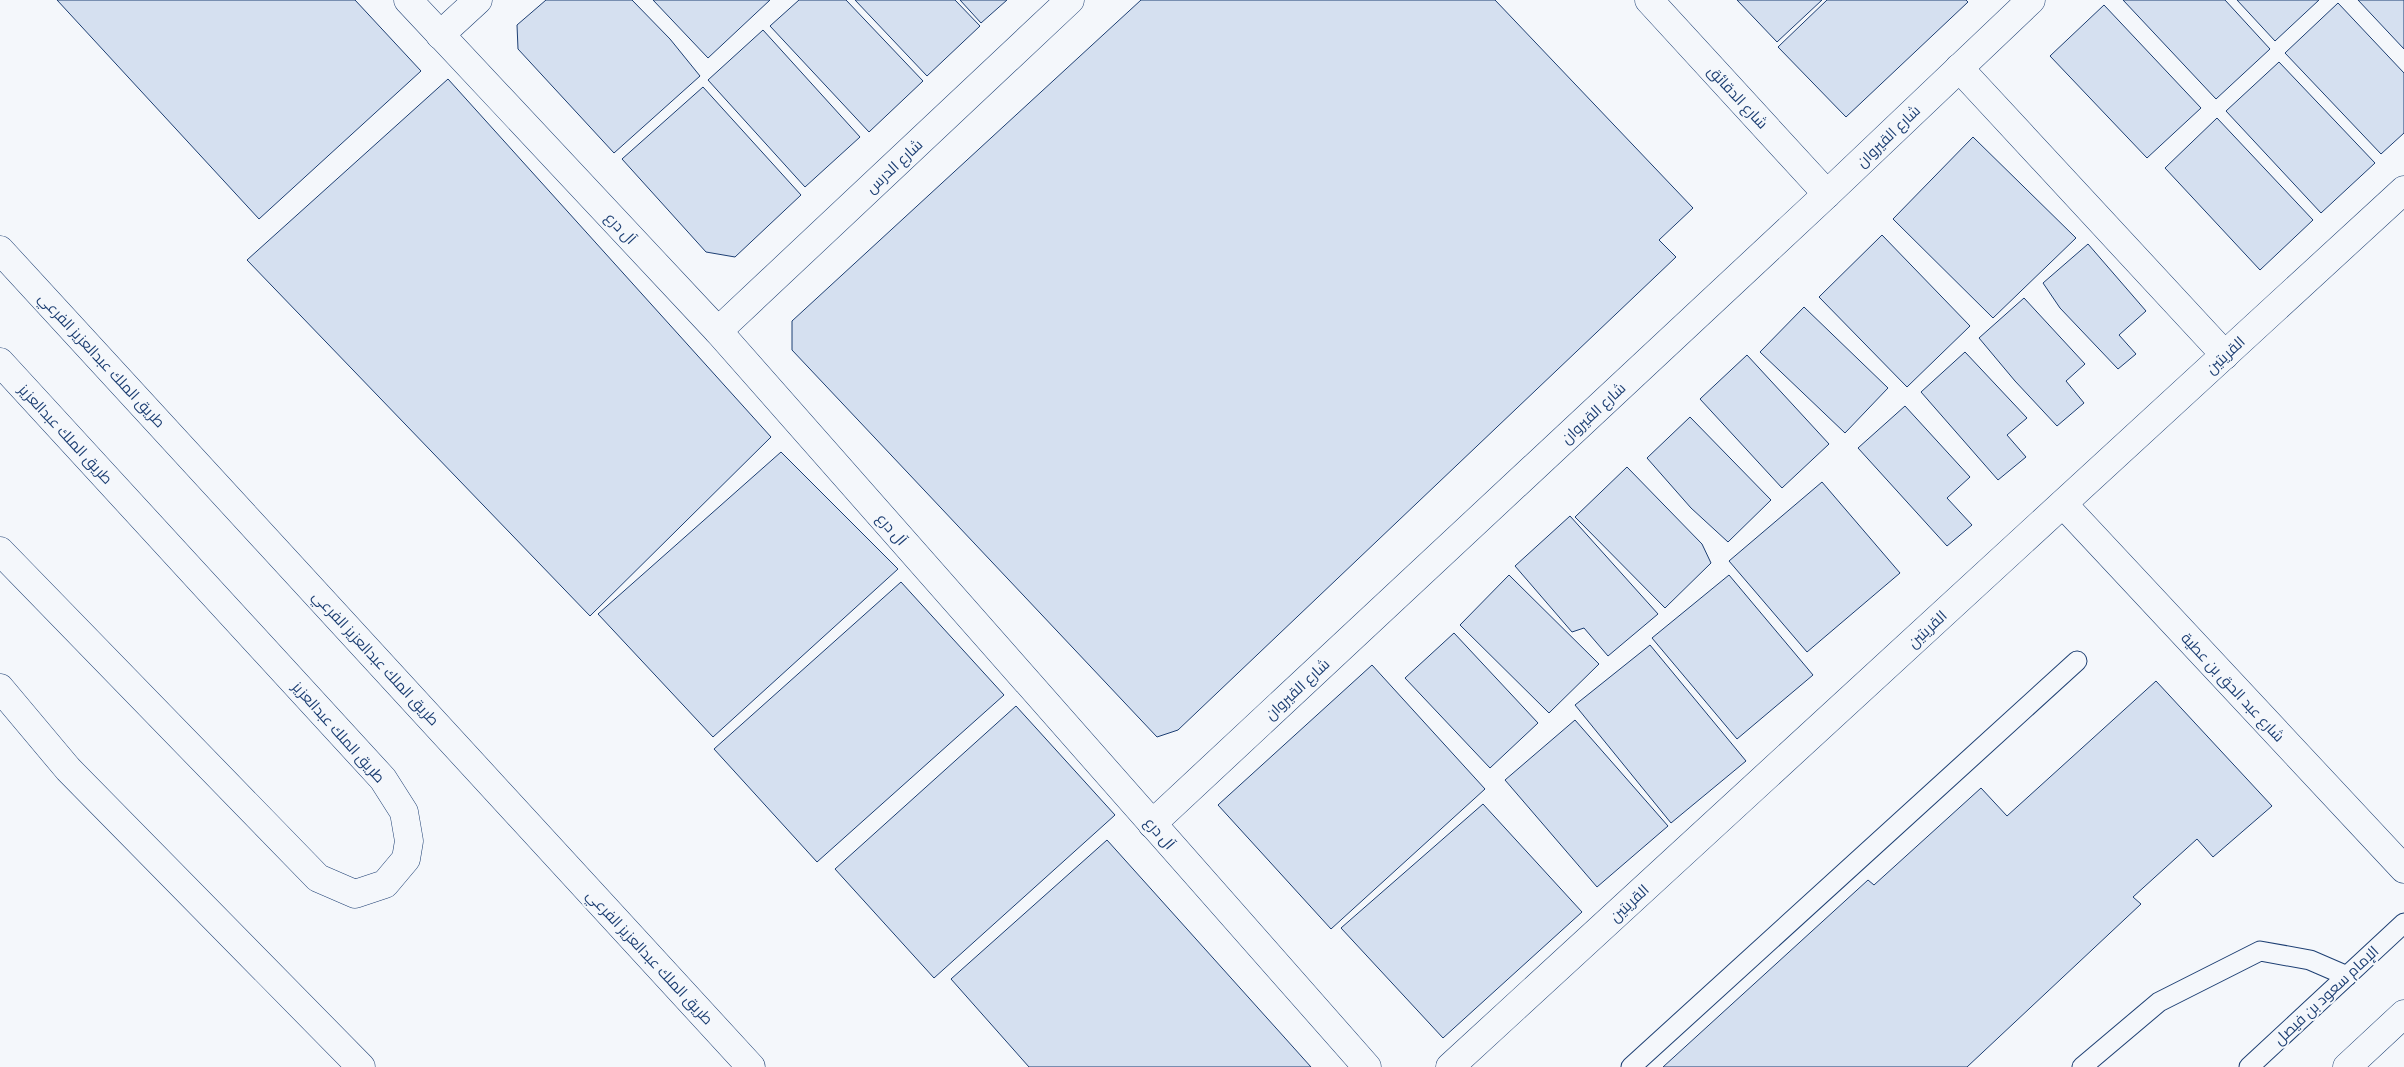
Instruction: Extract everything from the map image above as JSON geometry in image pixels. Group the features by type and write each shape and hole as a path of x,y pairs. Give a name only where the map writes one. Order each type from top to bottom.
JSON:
{"street":[{"name":"آل درع","path":"408,0 718,331 1367,1067"},
{"path":"440,35 478,0"},
{"name":"شارع الدرس","path":"718,331 1070,0"},
{"name":"شارع الدقائق","path":"1649,0 1827,194"},
{"name":"شارع القيروان","path":"1152,824 1827,194 2031,0"},
{"path":"1959,68 2225,355"},
{"name":"القريتين","path":"1450,1067 2404,190"},
{"name":"طريق الملك عبدالعزيز الفرعي","path":"0,250 751,1067"},
{"name":"طريق الملك عبدالعزيز","path":"0,362 383,779 404,812 409,841 406,859 384,884 355,894 318,878 0,550"},
{"name":"شارع عبد الحق بن عطية","path":"2062,504 2404,869"},
{"path":"0,688 68,769 361,1067"},
{"path":"2346,1067 2404,1014"}],"lane":[{"path":"1631,1067 2077,662"},
{"name":"الإمام سعود بن فيصل","path":"2249,1067 2404,923"},
{"path":"2082,1067 2159,1002 2260,951 2310,960 2347,976"}],"building":[{"path":"57,0 355,0 421,71 259,219"},
{"path":"546,0 632,0 670,39 700,76 614,153 518,49 517,25"},
{"path":"653,0 770,0 708,58"},
{"path":"799,0 846,0 923,81 869,132 770,26"},
{"path":"855,0 955,0 980,26 927,76"},
{"path":"960,0 1007,0 981,23"},
{"path":"1141,0 1495,0 1693,208 1659,240 1676,257 1178,730 1157,737 792,350 792,321"},
{"path":"1737,0 1822,0 1777,42"},
{"path":"1827,0 1966,0 1968,2 1846,117 1778,47"},
{"path":"2123,0 2225,0 2270,49 2216,99"},
{"path":"2237,0 2319,0 2275,41"},
{"path":"2358,0 2404,0 2404,49"},
{"path":"2338,3 2404,73 2404,133 2381,154 2285,53"},
{"path":"2104,5 2201,108 2147,158 2050,56"},
{"path":"763,30 860,137 805,187 708,80"},
{"path":"2279,62 2375,163 2321,213 2226,111"},
{"path":"448,79 771,437 590,616 247,260"},
{"path":"703,87 801,195 735,257 706,252 622,159"},
{"path":"2217,118 2313,220 2260,270 2165,168"},
{"path":"1973,137 2076,238 1993,318 1893,219"},
{"path":"1882,235 1970,326 1907,387 1819,297"},
{"path":"2088,244 2146,311 2119,335 2136,354 2118,369 2060,308 2043,283"},
{"path":"2024,298 2085,364 2066,381 2084,403 2057,426 2015,381 1979,338"},
{"path":"1804,307 1888,388 1845,433 1760,352"},
{"path":"1965,352 2027,418 2007,435 2026,457 1998,480 1921,392"},
{"path":"1747,355 1829,444 1782,488 1700,399"},
{"path":"1905,406 1970,477 1947,498 1972,525 1947,546 1858,448"},
{"path":"1690,417 1771,500 1728,542 1691,508 1647,458"},
{"path":"781,452 898,569 713,737 598,614"},
{"path":"1627,467 1702,544 1711,563 1665,608 1575,517"},
{"path":"1822,482 1900,573 1807,652 1729,561"},
{"path":"1570,516 1658,614 1608,656 1584,628 1572,632 1515,566"},
{"path":"1509,575 1599,664 1549,713 1460,625"},
{"path":"1729,575 1813,675 1737,739 1652,638"},
{"path":"901,582 1004,695 817,862 714,749"},
{"path":"1454,633 1538,723 1490,768 1405,678"},
{"path":"1650,645 1746,761 1671,823 1575,705"},
{"path":"1372,665 1485,789 1331,929 1218,805"},
{"path":"2156,681 2272,806 2213,857 2197,839 2133,897 2141,904 1967,1067 1663,1067 1868,880 1874,885 1981,788 2007,816"},
{"path":"1016,706 1115,815 934,978 835,869"},
{"path":"1575,720 1668,826 1597,887 1505,780"},
{"path":"1483,804 1582,912 1443,1038 1341,928"},
{"path":"1107,840 1311,1067 1029,1067 951,979"}]}
